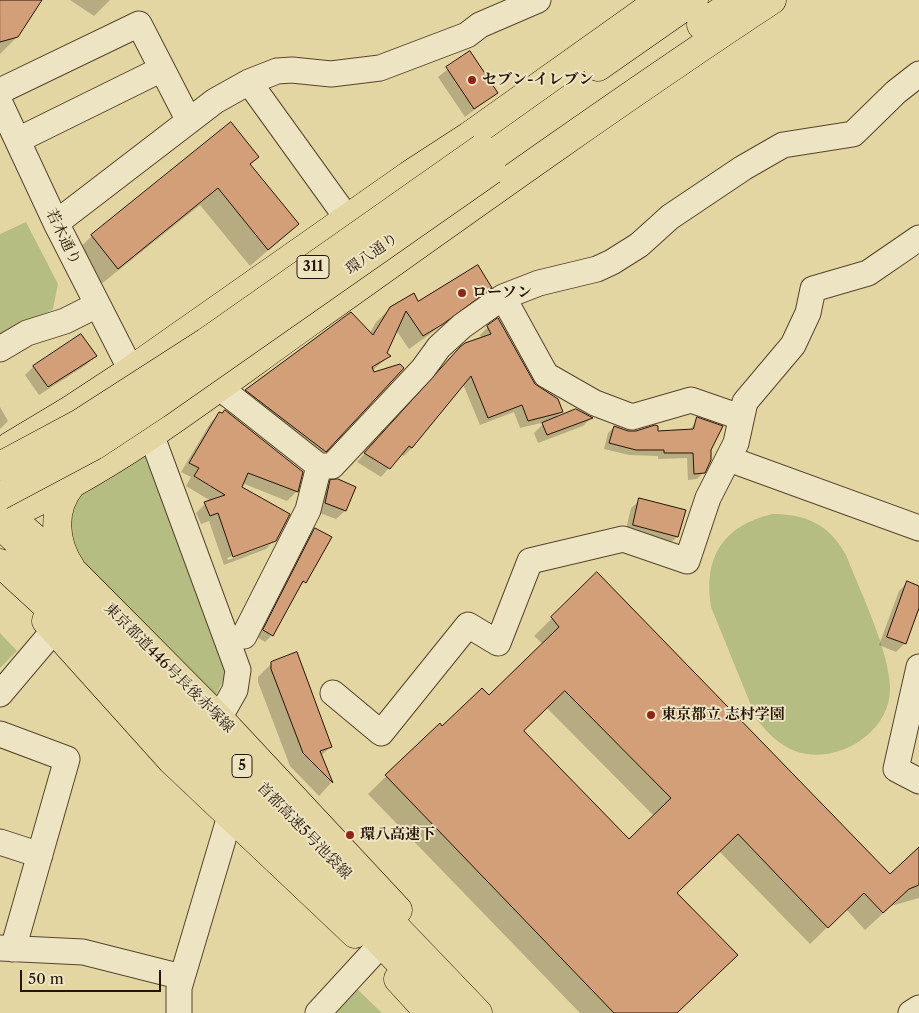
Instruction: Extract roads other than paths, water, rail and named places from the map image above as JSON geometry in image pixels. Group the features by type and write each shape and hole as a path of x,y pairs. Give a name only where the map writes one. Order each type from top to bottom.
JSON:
{"main road":[{"name":"環八通り","path":"2,512 94,446 156,405 668,25 694,0"},
{"name":"環八通り","path":"668,25 737,0"},
{"path":"487,159 561,82 668,25 772,0"},
{"path":"0,451 63,415 131,370 347,218 487,159 569,128 668,25"},
{"path":"2,512 72,484 151,434 217,388 487,159 668,25"},
{"name":"環八通り","path":"0,466 80,423 487,159"},
{"path":"72,484 59,503 57,528 63,552 76,574"},
{"name":"東京都道446号長後赤塚線","path":"2,512 76,574 219,718 493,1013"},
{"name":"首都高速5号池袋線","path":"2,512 117,636 478,1013"},
{"name":"首都高速5号池袋線","path":"0,563 99,654 448,1013"},
{"path":"0,580 55,629 171,760 374,952 429,1013"}],"street":[{"path":"56,223 215,101 249,82 277,72 292,70 331,74 380,68 468,35 480,25 538,0"},
{"path":"0,91 139,24 189,121"},
{"path":"18,140 162,69"},
{"path":"178,337 217,388 229,395 319,466 332,466 423,368 439,347 462,326 503,297 539,283 597,269 612,262 639,245 670,217 783,144 853,134 896,92 919,74"},
{"path":"249,82 347,218"},
{"name":"若木通り","path":"0,102 56,223 131,370 151,434 238,670 235,690 219,718"},
{"path":"333,693 382,733 468,625 498,642 530,561 623,539 687,561 708,498 736,443 740,417 745,402 793,345 808,313 814,289 868,273 919,238"},
{"path":"503,297 546,375 595,403 632,416 691,400 740,417"},
{"path":"0,350 27,334 65,321 97,305"},
{"path":"729,459 919,528"},
{"path":"244,636 308,510 319,466"},
{"path":"0,694 55,629"},
{"path":"919,666 896,769 919,781"},
{"path":"0,707 26,682"},
{"path":"0,734 67,759 40,855 7,948 83,952 182,976"},
{"path":"179,1013 179,988 182,976 230,816"},
{"path":"0,842 40,855"},
{"path":"318,1013 374,952"},
{"path":"911,1013 919,1008"}],"place":[{"name":"セブン-イレブン","path":"472,80"},
{"name":"ローソン","path":"462,293"},
{"name":"東京都立 志村学園","path":"651,715"},
{"name":"環八高速下","path":"350,835"}]}
